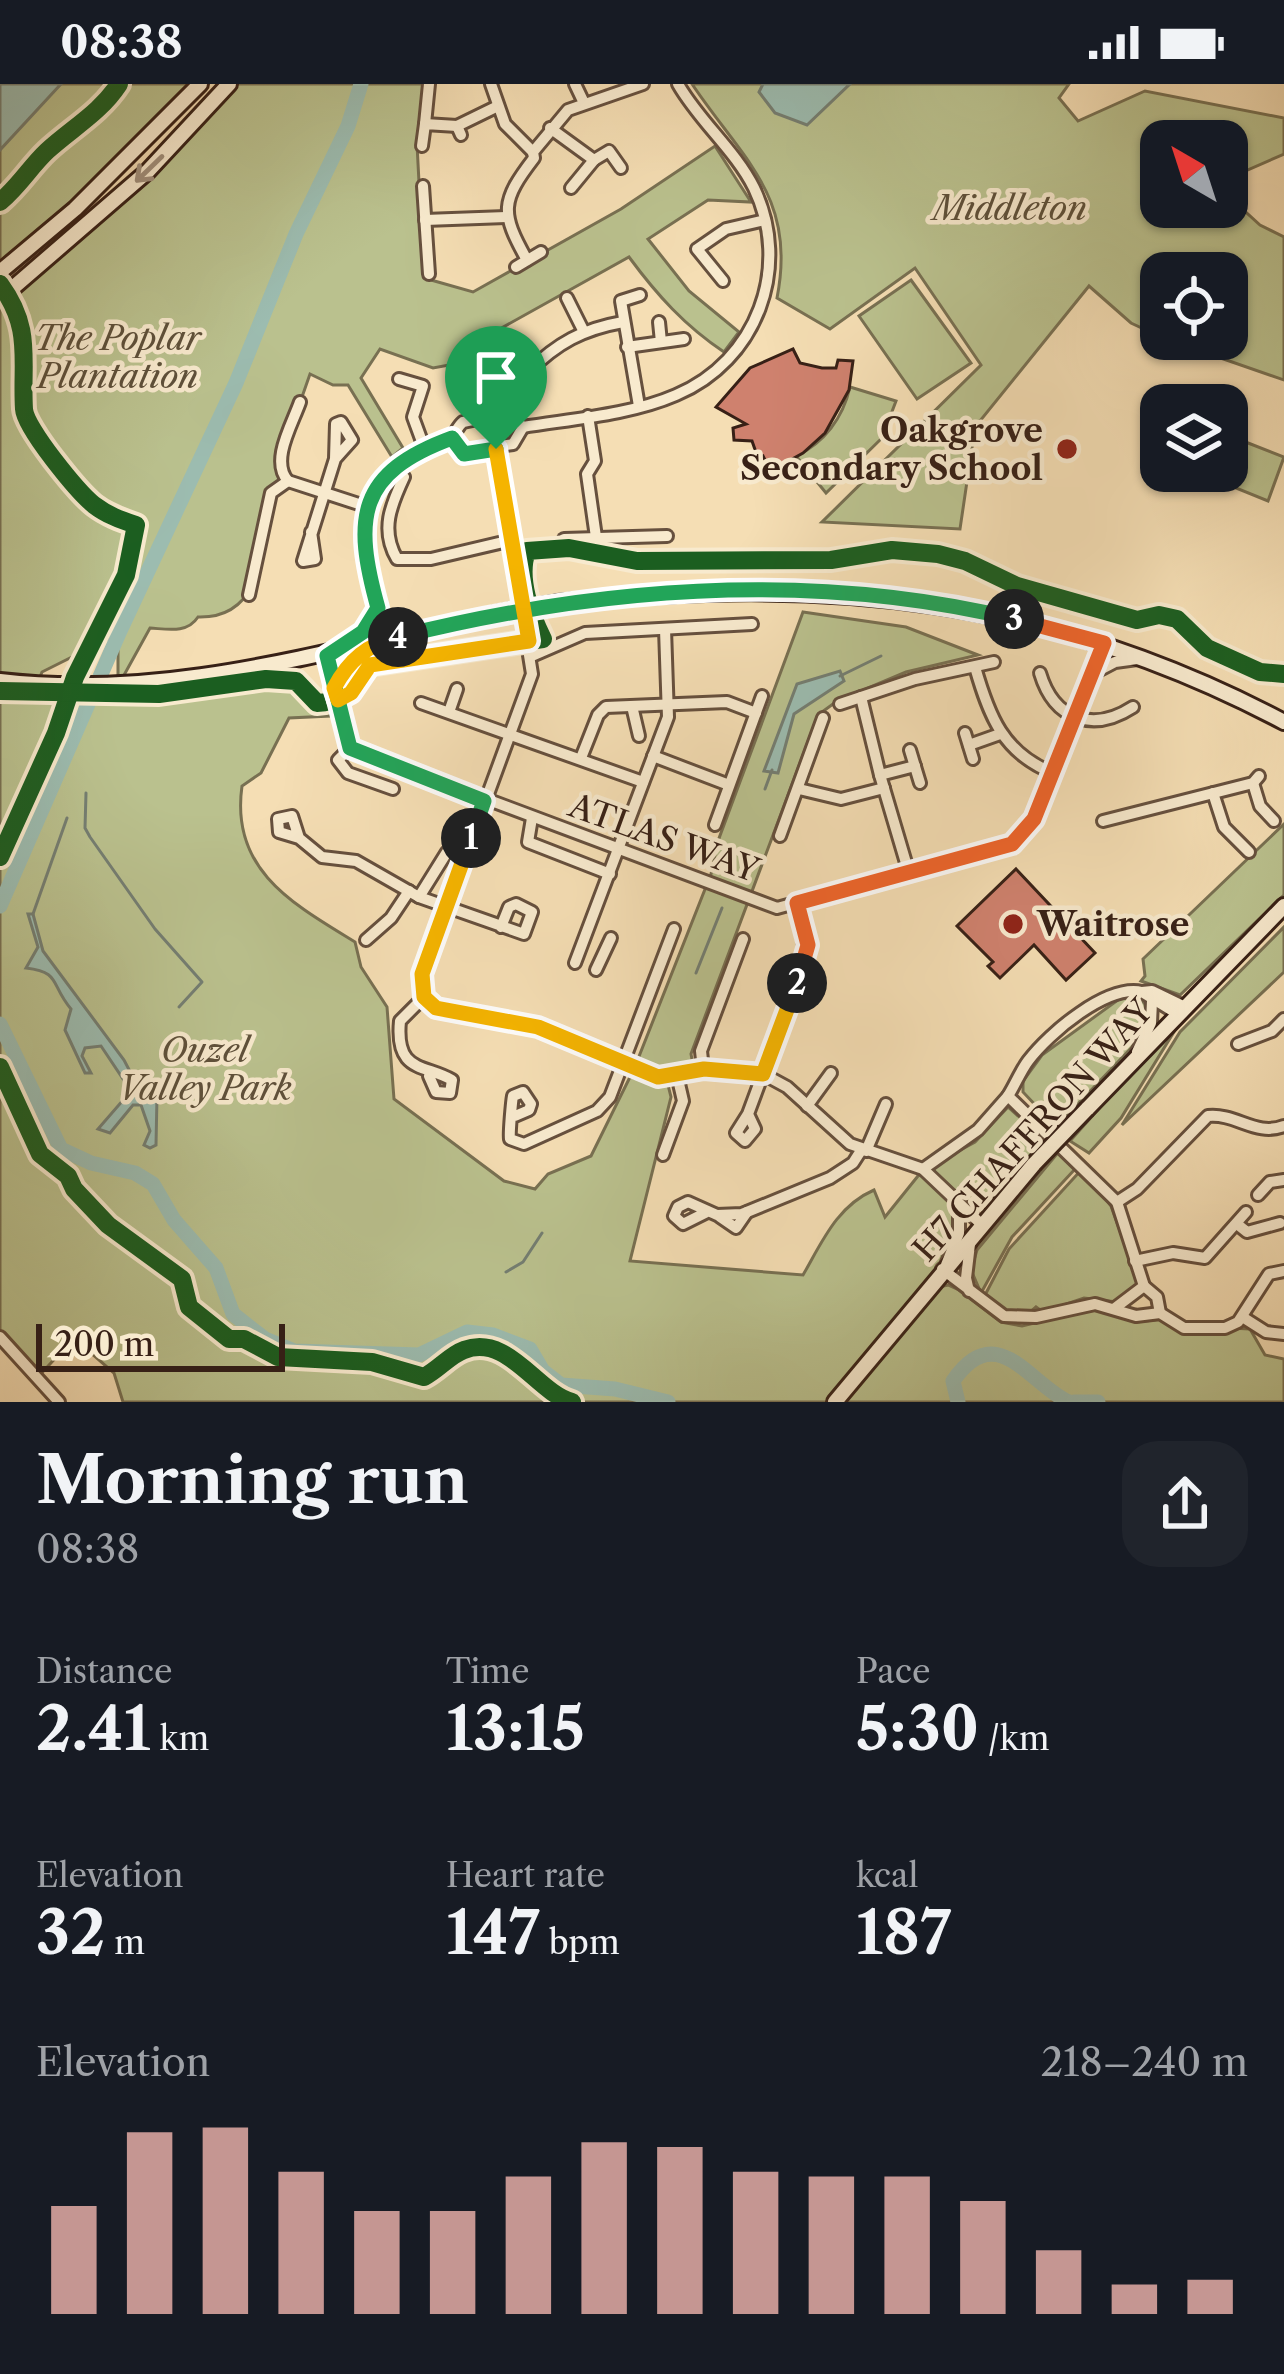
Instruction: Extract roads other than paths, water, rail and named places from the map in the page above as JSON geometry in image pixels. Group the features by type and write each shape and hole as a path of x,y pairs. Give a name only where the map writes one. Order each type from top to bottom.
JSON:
{"street":[{"path":"0,272 132,155 200,84"},
{"path":"0,299 148,171 229,84"},
{"path":"422,146 429,84"},
{"path":"490,84 505,124 533,152 534,158 508,195 506,217 521,264 542,252"},
{"path":"575,84 584,103"},
{"path":"533,152 559,117 584,103 643,84"},
{"path":"452,438 464,454 496,449 513,444 523,427 639,406 692,388 738,348 757,317 767,287 770,247 765,220 744,171 678,84"},
{"path":"425,124 459,130 498,106"},
{"path":"550,128 594,160"},
{"path":"571,188 608,151 621,168"},
{"path":"423,186 429,274"},
{"path":"425,220 506,217"},
{"path":"723,281 693,244 765,220"},
{"path":"639,406 621,301 640,295"},
{"path":"567,298 583,330"},
{"path":"528,372 583,330 623,322"},
{"path":"658,322 662,342"},
{"path":"627,347 684,339"},
{"path":"399,379 428,387 413,417 424,447"},
{"path":"300,402 280,472 288,481 368,507"},
{"path":"381,641 364,547 368,507 395,465 424,447 452,438 463,422 502,414 516,417 523,427"},
{"path":"588,416 595,461 586,474 596,537"},
{"path":"496,449 532,674 422,974 424,997 436,1008 538,1027 658,1077 704,1069 763,1074 807,1106 834,1134 864,1150 923,1169 980,1225 967,1260 970,1293"},
{"path":"311,532 335,459"},
{"path":"404,477 388,523 388,540 397,559 431,559 512,540"},
{"path":"249,595 271,493 288,481"},
{"path":"564,539 667,536"},
{"path":"0,681 160,684 327,656 558,603 740,589 898,600 990,613 1153,660 1277,718"},
{"path":"327,656 363,632 378,608"},
{"path":"532,656 586,633 752,624"},
{"path":"575,963 669,704 665,629"},
{"path":"334,688 346,668 381,641"},
{"name":"ATLAS WAY","path":"350,748 777,908 1012,844 1034,819 1104,643"},
{"path":"327,656 350,748 338,760 349,773 393,789"},
{"path":"1094,673 1115,662 1153,660"},
{"path":"840,704 915,679 994,662"},
{"path":"975,667 1000,734 1022,758 1053,773"},
{"path":"1040,673 1050,699 1076,718 1102,722 1133,707"},
{"path":"449,712 458,689"},
{"path":"715,825 762,696"},
{"path":"861,697 909,873"},
{"path":"581,758 606,707 727,702 755,713"},
{"path":"422,703 643,782"},
{"path":"632,706 639,736"},
{"path":"780,836 823,718"},
{"path":"973,759 967,739 1000,734"},
{"path":"910,750 920,783"},
{"path":"652,756 730,785"},
{"path":"799,789 842,800 915,766"},
{"path":"1103,821 1256,780 1260,806 1274,821"},
{"path":"1213,794 1224,827 1249,852"},
{"path":"532,818 527,842 610,874"},
{"path":"299,838 322,857 356,861 414,894 501,927"},
{"path":"366,940 414,894 447,852"},
{"path":"748,1114 806,958 797,903"},
{"name":"H7 CHAFFRON WAY","path":"835,1402 1034,1164 1284,906"},
{"path":"515,1116 510,1139 524,1144 597,1112 610,1097 674,929"},
{"path":"596,970 611,938"},
{"path":"704,1069 701,1051 742,939"},
{"path":"581,946 602,954"},
{"path":"923,1169 979,1130 1008,1096 1031,1057 1093,1004 1127,988 1147,997"},
{"path":"1136,1055 1151,1023 1147,997 1152,991 1180,1010"},
{"path":"424,997 400,1021 398,1037 412,1063 429,1076"},
{"path":"1235,1045 1271,1031 1284,1020"},
{"path":"807,1106 831,1073"},
{"path":"663,1155 682,1101 676,1075"},
{"path":"1008,1096 1117,1202 1144,1286 1157,1297 1160,1313"},
{"path":"712,1214 747,1212 830,1178 864,1150 886,1104"},
{"path":"1117,1202 1137,1189 1208,1116 1224,1115 1259,1130 1284,1126"},
{"path":"1258,1195 1270,1182 1284,1180"},
{"path":"959,1203 959,1233 944,1267 994,1311 1019,1318 1085,1303 1136,1316 1160,1313 1184,1328 1225,1328 1244,1318 1257,1287 1269,1274 1284,1270"},
{"path":"1136,1261 1173,1252 1205,1258 1246,1212"},
{"path":"1237,1224 1247,1232 1280,1223"},
{"path":"1115,1308 1144,1286"},
{"path":"1244,1318 1266,1332 1284,1334"},
{"path":"0,1337 59,1402"}],"waterway":[{"path":"0,906 119,633 236,383 296,234 348,126 361,84"},
{"path":"840,676 881,656"},
{"path":"765,789 772,770"},
{"path":"86,793 85,828 90,837 155,929 202,982 179,1007"},
{"path":"33,914 67,818"},
{"path":"696,973 722,908"},
{"path":"0,1024 61,1149 91,1163 135,1173 153,1184 174,1220 216,1268 233,1314 265,1339 294,1351 419,1355 467,1332 493,1335 530,1349 543,1371 561,1385 615,1389 668,1402"},
{"path":"506,1272 523,1262 542,1233"},
{"path":"958,1402 953,1381 984,1355 1013,1361 1069,1402"},
{"path":"1074,1402 1098,1402"}],"place":[{"name":"Oakgrove Secondary School","path":"1067,449"},
{"name":"Waitrose","path":"1013,924"}],"park label":[{"name":"Middleton","path":"1010,208"},
{"name":"The Poplar Plantation","path":"118,357"},
{"name":"Ouzel Valley Park","path":"205,1069"}]}
